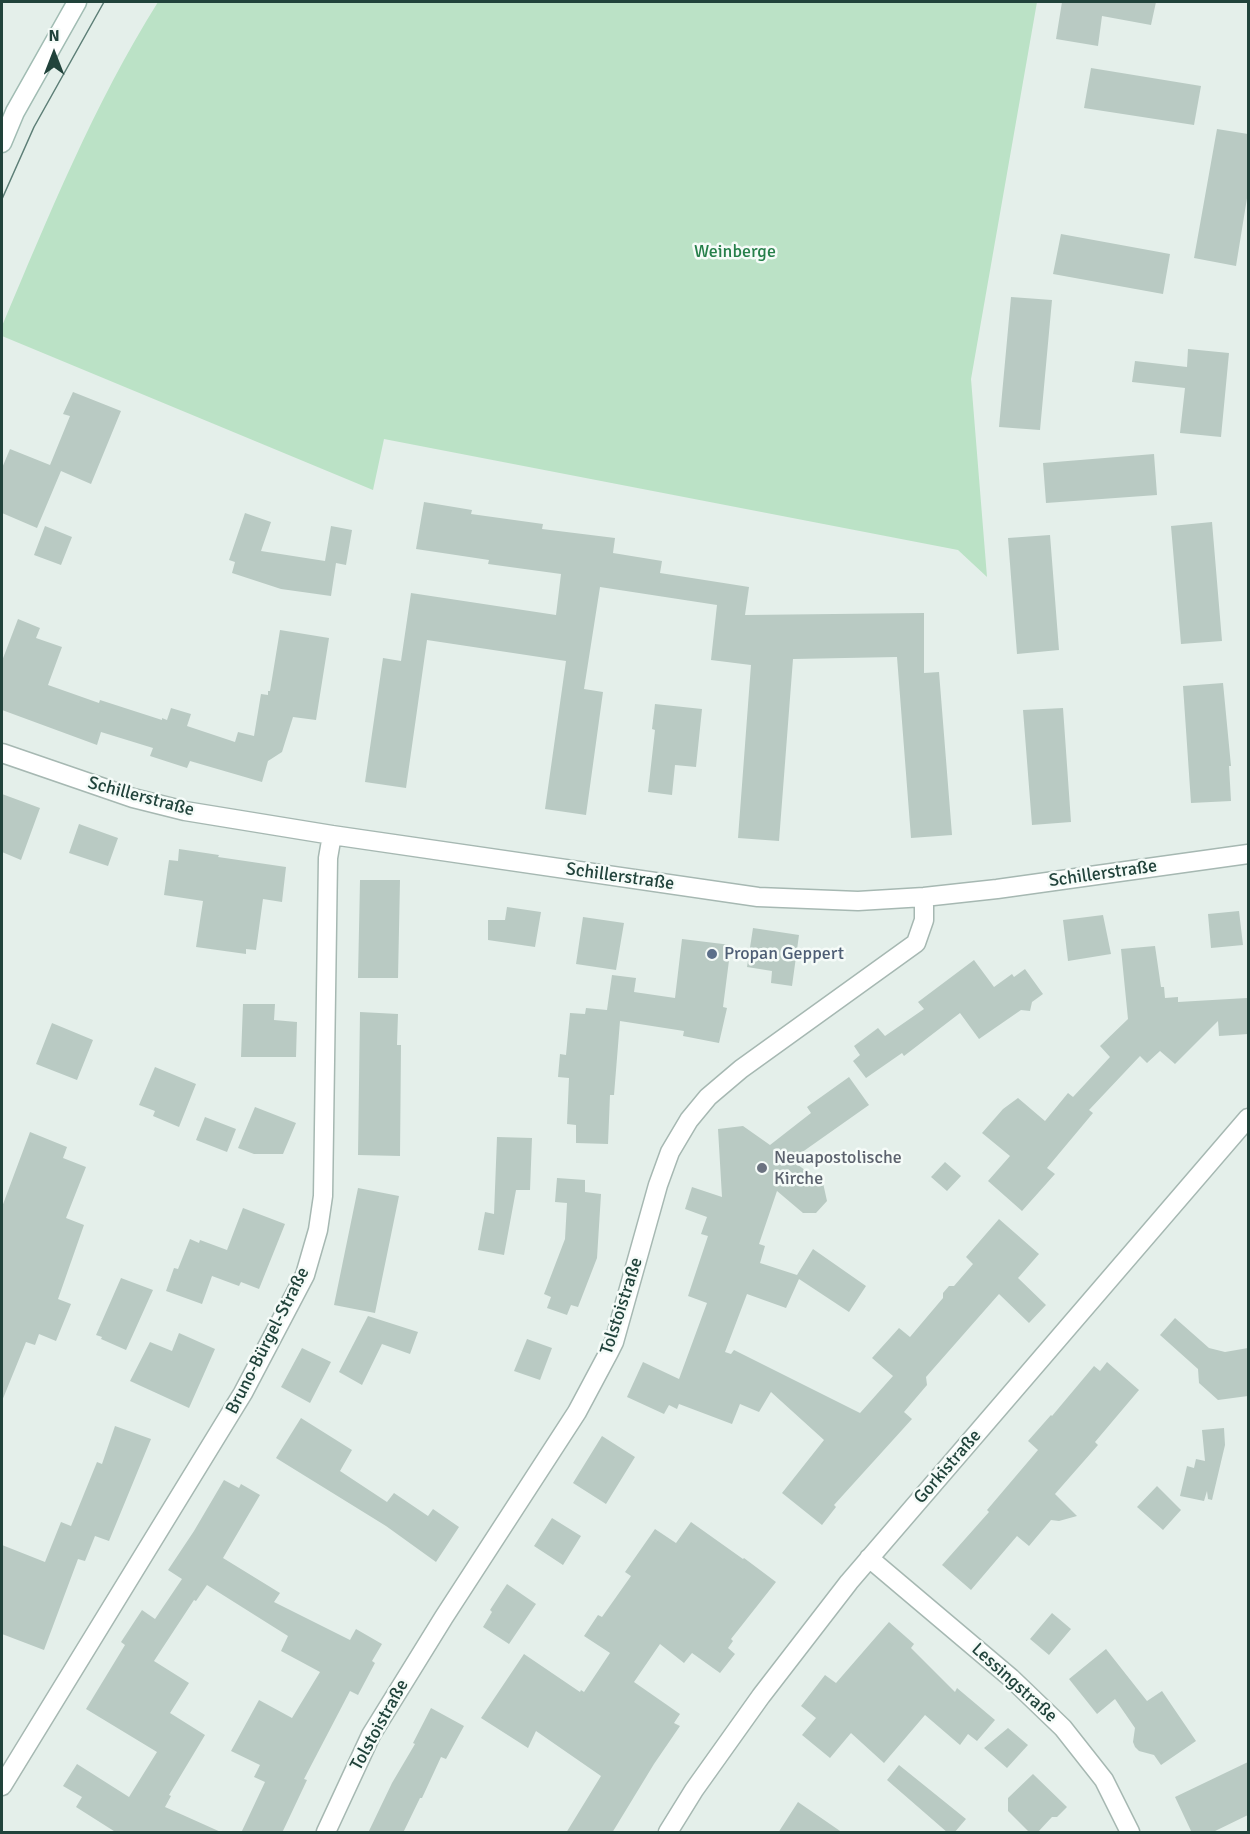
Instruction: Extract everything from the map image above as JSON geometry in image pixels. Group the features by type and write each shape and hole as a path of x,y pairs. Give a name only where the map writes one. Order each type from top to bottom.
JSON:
{"street":[{"path":"2,143 15,112 77,2"},
{"name":"Schillerstraße","path":"2,753 133,798 185,811 332,835 758,897 858,901 924,897 1248,854"},
{"name":"Bruno-Bürgel-Straße","path":"2,1786 162,1523 229,1418 305,1275 318,1230 323,1196 328,858 332,835"},
{"name":"Tolstoistraße","path":"326,1833 371,1736 402,1683 577,1412 605,1360 614,1342 658,1185 670,1152 689,1120 708,1097 741,1069 916,943 924,920 924,897"},
{"name":"Gorkistraße","path":"668,1833 694,1790 761,1696 869,1558 1248,1118"},
{"name":"Lessingstraße","path":"869,1558 1011,1678 1063,1728 1104,1780 1130,1833"}],"green space":[{"name":"Weinberge","path":"158,2 1037,2 971,379 987,577 958,550 384,439 373,490 2,336 2,326 93,120"}],"building":[{"path":"1062,2 1156,2 1151,25 1102,16 1098,46 1056,39"},
{"path":"1091,68 1201,86 1194,125 1084,108"},
{"path":"1217,129 1248,134 1248,192 1236,266 1194,258"},
{"path":"1061,234 1170,254 1163,294 1053,274"},
{"path":"1011,297 1052,300 1040,430 999,427"},
{"path":"1188,349 1229,353 1221,437 1180,433 1185,388 1132,382 1135,361 1187,367"},
{"path":"73,392 121,411 91,484 61,471 37,528 2,513 2,468 10,449 50,465 70,416 63,414"},
{"path":"1154,454 1157,495 1046,503 1043,463"},
{"path":"424,502 472,510 471,514 543,524 542,529 615,538 613,553 662,561 660,573 749,587 745,615 924,613 924,673 939,672 952,835 911,838 897,657 793,659 779,841 738,838 751,665 711,660 717,605 600,587 584,689 603,692 586,815 545,809 566,661 427,640 406,788 365,782 383,658 401,661 411,593 556,615 561,574 488,564 489,560 416,549"},
{"path":"245,513 271,522 261,551 325,561 331,526 352,530 346,565 336,563 331,596 281,589 232,573 235,562 229,560"},
{"path":"1212,522 1222,641 1181,644 1171,526"},
{"path":"45,526 72,537 61,565 34,555"},
{"path":"1050,535 1059,650 1017,654 1008,538"},
{"path":"18,619 40,628 36,638 62,647 48,685 99,703 100,700 162,720 162,718 167,720 171,708 191,714 187,726 235,742 238,732 254,736 261,694 268,695 270,691 280,630 329,638 316,720 293,717 282,752 268,761 262,782 190,761 187,768 150,756 153,748 101,732 97,745 2,710 2,661"},
{"path":"1223,683 1231,766 1229,766 1231,801 1191,803 1183,686"},
{"path":"655,704 702,709 696,767 675,765 672,795 648,792 655,730 652,729"},
{"path":"1063,708 1071,822 1032,825 1023,710"},
{"path":"2,794 40,808 21,860 2,852"},
{"path":"79,824 118,838 108,866 69,853"},
{"path":"179,849 286,867 282,902 263,899 256,950 246,949 246,954 196,947 203,901 164,895 169,860 178,861"},
{"path":"360,880 400,880 398,978 358,978"},
{"path":"507,907 541,912 535,947 488,940 488,920 505,920"},
{"path":"1239,911 1243,945 1211,948 1208,914"},
{"path":"1103,915 1111,954 1068,961 1063,920"},
{"path":"583,917 624,923 616,970 576,964"},
{"path":"753,928 799,935 792,986 771,983 772,971 747,967"},
{"path":"682,939 731,945 723,1007 727,1008 719,1043 683,1036 684,1031 620,1021 614,1095 610,1095 608,1144 576,1143 576,1125 567,1124 569,1078 558,1077 560,1054 566,1055 570,1013 585,1014 586,1008 607,1010 612,975 636,978 634,992 675,998"},
{"path":"1155,946 1161,987 1164,987 1165,998 1178,997 1178,1002 1247,998 1248,1034 1219,1036 1218,1021 1175,1064 1160,1051 1147,1063 1140,1056 1089,1110 1093,1113 1047,1168 1055,1174 1022,1211 988,1181 1010,1156 982,1133 1003,1109 1018,1098 1045,1121 1068,1093 1073,1097 1110,1057 1100,1046 1128,1019 1121,949"},
{"path":"974,960 994,987 1012,974 1014,977 1025,969 1043,994 1032,1002 1030,1011 1021,1010 979,1039 960,1013 904,1056 902,1053 866,1078 853,1061 860,1055 854,1046 878,1028 885,1036 924,1009 918,1002"},
{"path":"243,1004 275,1004 274,1020 297,1022 296,1057 241,1057"},
{"path":"360,1012 398,1014 397,1045 401,1045 400,1156 358,1155"},
{"path":"52,1023 93,1040 77,1080 36,1064"},
{"path":"155,1067 196,1084 179,1127 153,1116 155,1111 139,1105"},
{"path":"849,1077 869,1105 791,1160 823,1183 827,1201 816,1213 803,1213 777,1191 759,1244 765,1246 760,1263 797,1275 813,1249 866,1286 849,1312 799,1279 786,1308 747,1294 725,1352 731,1354 734,1350 860,1413 893,1376 872,1358 899,1328 910,1337 943,1298 943,1293 949,1286 954,1286 973,1264 966,1257 999,1219 1039,1254 1018,1278 1046,1305 1029,1323 999,1294 926,1377 927,1385 904,1412 912,1419 834,1505 836,1507 822,1525 782,1493 824,1440 771,1392 759,1412 740,1404 732,1424 679,1404 677,1409 669,1405 664,1414 627,1397 643,1362 679,1379 707,1303 688,1296 708,1236 701,1234 707,1217 685,1209 692,1187 722,1197 718,1129 743,1126 770,1145 811,1113 807,1107"},
{"path":"255,1107 296,1123 283,1154 254,1154 238,1148"},
{"path":"205,1117 236,1129 227,1152 196,1140"},
{"path":"30,1132 67,1147 63,1158 86,1167 66,1218 84,1225 58,1299 71,1304 56,1341 39,1334 35,1345 26,1342 2,1401 2,1207"},
{"path":"497,1137 532,1138 530,1190 516,1190 504,1255 478,1250 485,1212 494,1214"},
{"path":"945,1162 961,1176 947,1191 931,1177"},
{"path":"557,1178 585,1180 585,1192 601,1194 597,1258 578,1307 571,1305 567,1315 547,1308 551,1297 544,1294 565,1239 567,1203 555,1202"},
{"path":"358,1188 399,1196 375,1313 334,1305"},
{"path":"243,1208 285,1224 259,1289 241,1282 239,1286 212,1276 202,1304 166,1291 174,1268 178,1269 190,1239 199,1243 200,1240 227,1250"},
{"path":"121,1278 153,1290 126,1350 96,1335"},
{"path":"368,1316 418,1332 410,1354 382,1344 362,1385 339,1372"},
{"path":"1175,1318 1209,1348 1225,1352 1248,1348 1248,1396 1218,1400 1199,1383 1198,1369 1160,1335"},
{"path":"179,1333 215,1349 189,1408 130,1381 150,1342 172,1351"},
{"path":"527,1339 552,1348 540,1380 514,1371"},
{"path":"302,1348 331,1362 310,1403 281,1387"},
{"path":"1107,1362 1139,1390 1095,1442 1098,1445 1055,1494 1077,1516 1059,1521 1051,1520 1029,1546 1017,1536 971,1590 942,1565 989,1512 987,1510 1038,1450 1028,1441 1094,1366 1100,1371"},
{"path":"301,1418 352,1450 340,1471 387,1502 394,1493 428,1516 433,1509 459,1527 436,1562 386,1526 276,1458"},
{"path":"115,1426 151,1439 109,1541 95,1536 85,1561 78,1559 44,1650 2,1634 2,1545 45,1562 61,1522 71,1526 97,1462 102,1464"},
{"path":"1224,1428 1225,1445 1212,1500 1208,1499 1207,1491 1204,1501 1180,1496 1187,1466 1194,1468 1196,1459 1205,1461 1202,1430"},
{"path":"602,1436 635,1457 606,1504 573,1483"},
{"path":"224,1480 239,1488 241,1484 260,1495 223,1558 280,1593 274,1602 350,1640 356,1629 382,1644 372,1661 375,1663 358,1695 350,1691 304,1779 307,1780 282,1833 241,1833 265,1782 254,1777 260,1765 231,1751 259,1700 292,1718 320,1672 281,1651 288,1636 207,1585 196,1601 194,1600 154,1661 189,1683 170,1713 205,1735 169,1795 171,1796 165,1807 223,1833 117,1833 76,1807 82,1797 63,1786 77,1764 129,1797 157,1752 86,1709 125,1645 121,1642 142,1610 155,1619 182,1579 168,1570"},
{"path":"1157,1486 1181,1510 1163,1530 1137,1507"},
{"path":"552,1518 581,1536 563,1565 534,1546"},
{"path":"691,1522 776,1582 731,1639 733,1641 728,1648 735,1654 720,1673 692,1653 684,1663 660,1644 634,1682 680,1714 674,1723 680,1726 612,1833 566,1833 601,1776 536,1731 528,1748 481,1718 524,1654 580,1692 581,1690 584,1692 610,1653 584,1636 598,1615 602,1617 631,1576 625,1572 655,1529 676,1543"},
{"path":"507,1584 536,1604 509,1644 483,1627 492,1612 490,1610"},
{"path":"1052,1613 1071,1629 1049,1655 1030,1639"},
{"path":"889,1622 914,1644 911,1648 955,1692 957,1688 995,1720 977,1741 968,1734 960,1745 925,1715 884,1763 851,1733 830,1758 802,1735 816,1718 801,1706 825,1675 836,1683"},
{"path":"1106,1649 1147,1701 1162,1691 1196,1741 1161,1765 1154,1755 1139,1751 1135,1747 1133,1742 1135,1728 1115,1699 1097,1714 1069,1679"},
{"path":"431,1708 464,1726 446,1759 441,1757 403,1833 368,1833 392,1783 415,1744 413,1743"},
{"path":"1008,1728 1028,1745 1007,1768 984,1748"},
{"path":"1248,1762 1248,1815 1211,1833 1192,1833 1175,1797"},
{"path":"899,1765 966,1819 954,1833 948,1833 887,1780"},
{"path":"1033,1774 1067,1807 1057,1817 1052,1817 1037,1833 1030,1833 1008,1811 1008,1798"},
{"path":"798,1802 843,1833 778,1833"}],"tram line":[{"path":"2,199 34,127 104,2"}],"place":[{"name":"Propan Geppert","path":"712,954"},
{"name":"Neuapostolische Kirche","path":"762,1168"}]}
